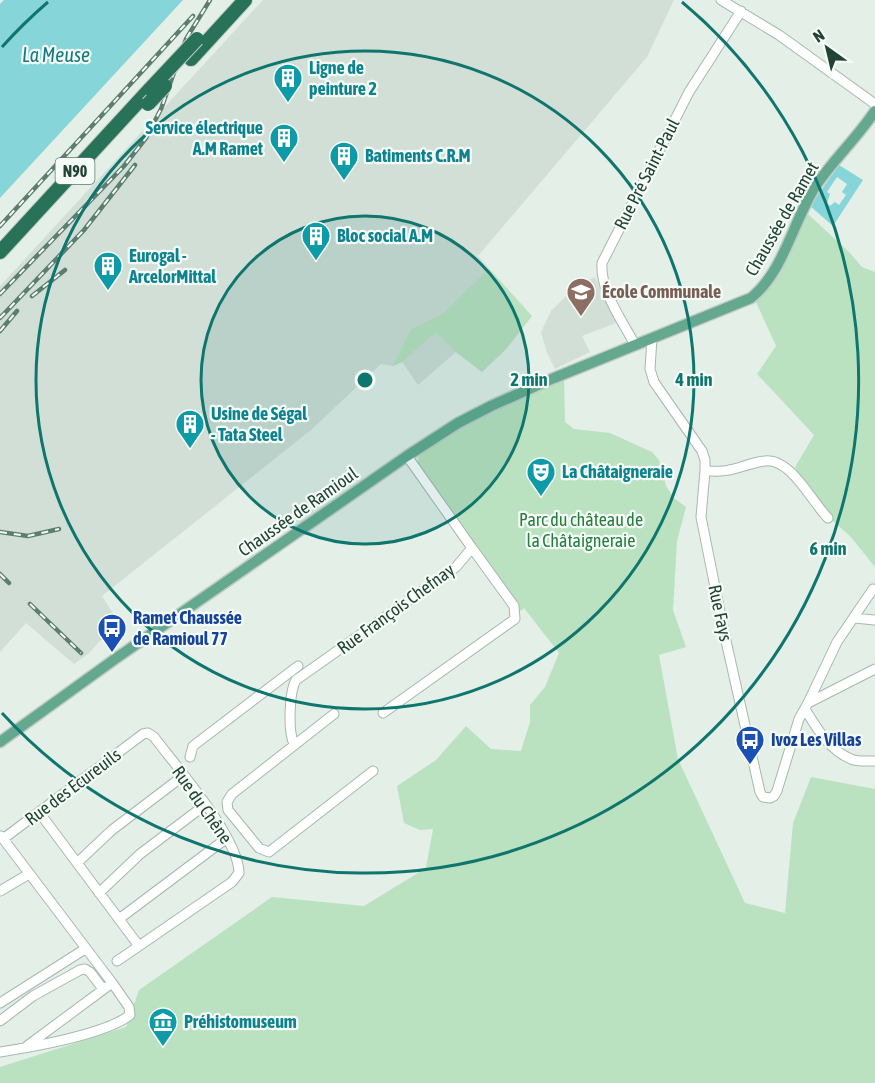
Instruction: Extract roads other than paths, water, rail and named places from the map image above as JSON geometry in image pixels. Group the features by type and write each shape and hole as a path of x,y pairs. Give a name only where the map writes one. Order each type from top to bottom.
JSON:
{"highway":[{"name":"N90","path":"0,252 233,0"},
{"name":"N90","path":"0,265 245,0"}],"main road":[{"name":"Chaussée de Ramet","path":"652,338 744,302 760,290 781,257 816,186 875,111"},
{"path":"634,345 652,338"},
{"name":"Chaussée de Ramioul","path":"0,742 135,645 432,439 481,411 634,345"}],"street":[{"path":"722,0 780,35 875,104"},
{"name":"Rue Pré Saint-Paul","path":"634,345 605,287 601,273 602,263 688,92 741,11"},
{"name":"Rue Fays","path":"652,338 650,369 654,382 702,451 705,460 701,517 760,792 767,799 774,796 777,791 799,719 807,706"},
{"path":"383,713 515,619 515,608 407,456"},
{"path":"705,471 726,471 777,460 788,468 828,518"},
{"name":"Rue François Chefnay","path":"291,696 292,687 299,677 456,567 472,548"},
{"path":"873,589 837,642 807,706 813,725 834,748 851,760 875,761"},
{"path":"854,618 875,620"},
{"path":"189,756 193,746 298,666"},
{"path":"807,706 875,669"},
{"path":"276,683 291,696 290,733 294,744"},
{"path":"334,714 232,794 227,802 228,810 256,845 264,851 272,851 374,771"},
{"name":"Rue du Chêne","path":"117,962 236,878 239,873 239,866 227,838 206,805 151,735 143,734"},
{"name":"Rue des Ecureuils","path":"1,837 39,812 143,734"},
{"path":"77,862 112,830 183,776"},
{"path":"99,893 140,854 206,805"},
{"path":"39,812 139,946"},
{"path":"0,1052 26,1048 102,1029 121,1022 130,1015 129,1007 113,984 1,837"},
{"path":"119,919 227,838"},
{"path":"0,891 29,874"},
{"path":"0,1003 85,949"},
{"path":"0,1021 33,996 80,969 90,972 103,988"},
{"path":"26,1048 103,988 113,984"}],"water":[{"name":"La Meuse","path":"4,0 183,0 0,198 0,4"},
{"path":"839,165 863,180 833,226 810,206","holes":["837,177 847,184 842,192 846,195 839,205 835,202 830,206 827,203 830,194 827,192"]}],"railway":[{"path":"0,294 124,166 146,138 161,109 186,39 210,0"},
{"path":"0,226 193,16"},
{"path":"0,318 84,230 135,165"},
{"path":"32,296 65,270"},
{"path":"0,331 17,311"},
{"path":"0,532 28,536 59,529"},
{"path":"0,574 9,583"},
{"path":"30,604 81,653"}],"place":[{"name":"Ligne de peinture 2","path":"288,104"},
{"name":"Service électrique A.M Ramet","path":"284,164"},
{"name":"Batiments C.R.M","path":"344,182"},
{"name":"Bloc social A.M","path":"316,262"},
{"name":"Eurogal - ArcelorMittal","path":"108,292"},
{"name":"École Communale","path":"581,318"},
{"name":"Usine de Ségal - Tata Steel","path":"190,450"},
{"name":"La Châtaigneraie","path":"541,498"},
{"name":"Ramet Chaussée de Ramioul 77","path":"112,654"},
{"name":"Ivoz Les Villas","path":"750,766"},
{"name":"Préhistomuseum","path":"163,1048"}],"park label":[{"name":"Parc du château de la Châtaigneraie","path":"581,530"}]}
